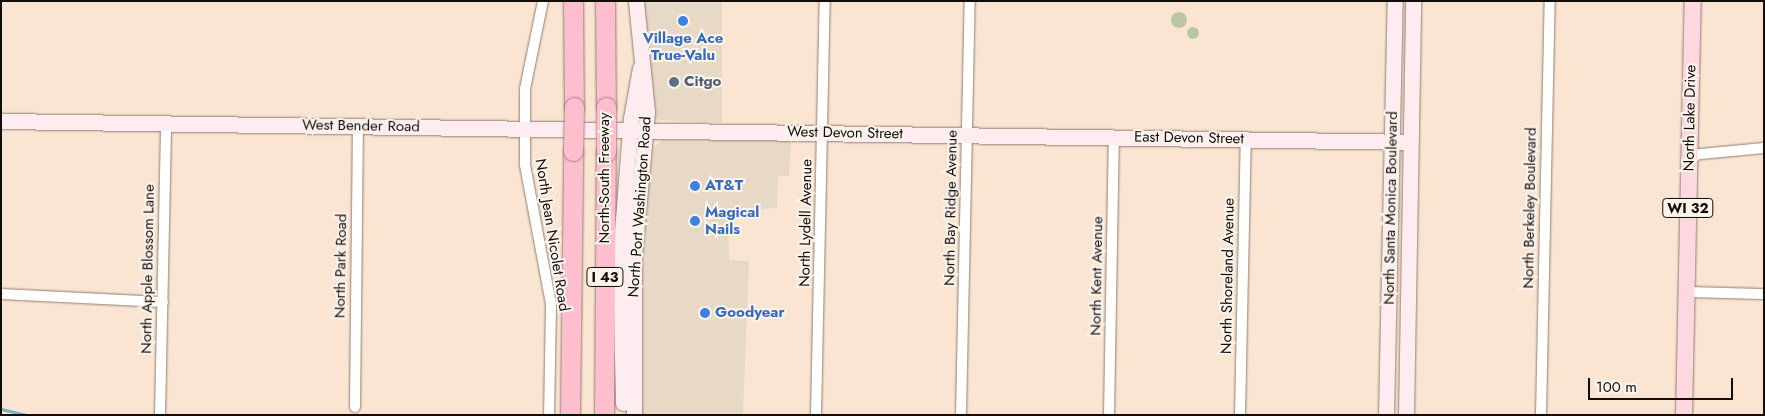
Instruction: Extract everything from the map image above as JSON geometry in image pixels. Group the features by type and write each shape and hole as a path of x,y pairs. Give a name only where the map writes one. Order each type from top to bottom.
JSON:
{"highway":[{"name":"North-South Freeway","path":"570,415 574,1"},
{"name":"North-South Freeway","path":"604,415 605,1"}],"main road":[{"name":"North Lake Drive","path":"1684,415 1693,1"}],"street":[{"name":"North Jean Nicolet Road","path":"543,1 530,50 524,129 528,194 551,304 549,415"},
{"name":"North Port Washington Road","path":"634,415 634,255 642,60 636,1"},
{"name":"North Lydell Avenue","path":"816,415 825,1"},
{"name":"North Bay Ridge Avenue","path":"961,415 970,1"},
{"name":"North Santa Monica Boulevard","path":"1386,415 1395,1"},
{"name":"North Santa Monica Boulevard","path":"1406,415 1413,1"},
{"name":"North Berkeley Boulevard","path":"1541,415 1550,1"},
{"name":"West Bender Road","path":"1,121 722,132"},
{"name":"North Apple Blossom Lane","path":"160,415 166,123"},
{"name":"North Park Road","path":"355,407 358,126"},
{"name":"North Port Washington Road","path":"623,415 620,257 638,131"},
{"name":"West Devon Street","path":"722,132 968,135"},
{"name":"East Devon Street","path":"968,135 1410,142"},
{"name":"North Kent Avenue","path":"1109,415 1114,137"},
{"name":"North Shoreland Avenue","path":"1240,415 1246,139"},
{"path":"1690,155 1764,148"},
{"path":"1686,292 1764,294"},
{"path":"1,294 163,302"}],"shaded area":[{"path":"644,1 722,1 722,123 659,120 652,116"},
{"path":"662,140 791,140 789,176 778,176 777,208 758,209 757,216 728,217 729,260 749,261 743,415 640,415 641,269 653,148"}],"green space":[{"path":"1176,12 1182,12 1187,17 1185,26 1176,28 1171,23 1171,17"},
{"path":"1191,27 1195,27 1199,33 1195,39 1191,39 1187,35 1187,31"}],"waterway":[{"path":"1,409 26,415"}],"place":[{"name":"Village Ace True-Valu","path":"683,21"},
{"name":"Citgo","path":"674,82"},
{"name":"AT&T","path":"695,186"},
{"name":"Magical Nails","path":"695,221"},
{"name":"Goodyear","path":"705,313"}]}
